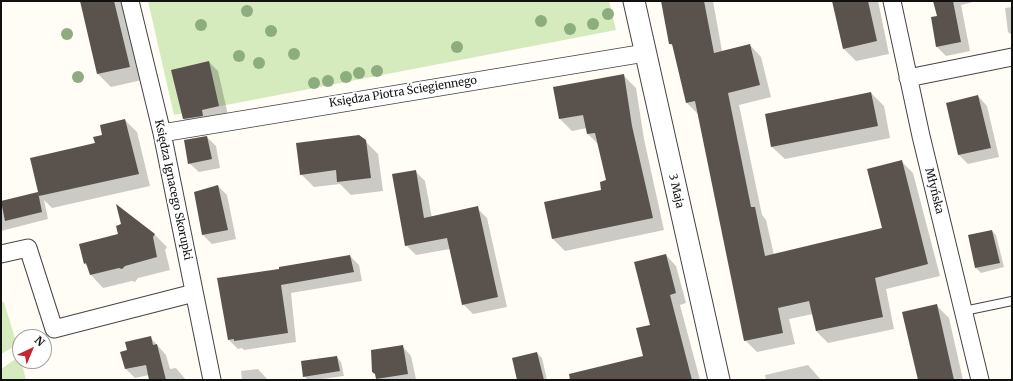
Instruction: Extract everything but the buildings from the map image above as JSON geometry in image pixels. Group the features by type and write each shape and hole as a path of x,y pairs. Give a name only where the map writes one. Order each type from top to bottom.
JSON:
{"street":[{"name":"Księdza Ignacego Skorupki","path":"130,1 162,133 212,380"},
{"name":"3 Maja","path":"634,1 719,380"},
{"name":"Młyńska","path":"892,1 908,78 980,380"},
{"name":"Księdza Piotra Ściegiennego","path":"162,133 645,53"},
{"path":"908,78 1012,57"},
{"path":"1,254 28,248 54,329 194,294"}],"lane":[{"path":"964,311 1012,301"}],"green space":[{"path":"148,1 609,1 616,30 174,115"},
{"path":"1,302 4,302 12,329 12,348 1,354"},
{"path":"12,361 12,369 23,369 26,380 1,380 1,369"}]}
